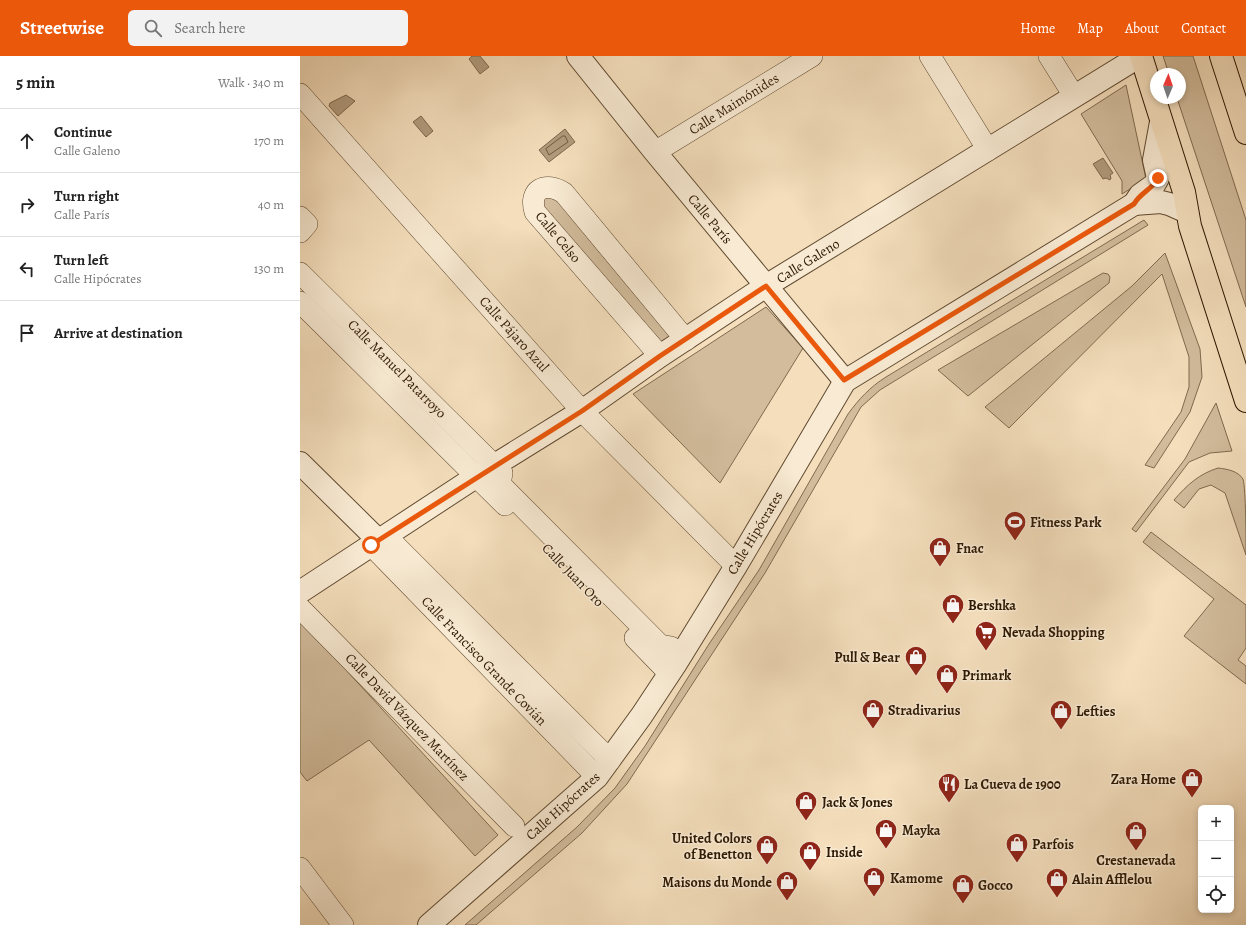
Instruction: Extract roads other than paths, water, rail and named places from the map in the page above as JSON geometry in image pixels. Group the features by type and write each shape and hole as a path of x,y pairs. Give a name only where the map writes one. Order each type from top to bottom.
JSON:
{"main road":[{"path":"1140,56 1184,192 1186,212 1246,401"},
{"path":"1221,56 1246,133"}],"street":[{"name":"Calle París","path":"578,56 655,152 844,380"},
{"name":"Calle Maimónides","path":"655,152 812,56"},
{"path":"930,56 988,150"},
{"path":"1049,56 1074,96"},
{"name":"Calle Galeno","path":"300,592 486,470 582,411 660,356 766,286 1140,56"},
{"name":"Calle Pájaro Azul","path":"300,94 582,411 736,566"},
{"name":"Calle Hipócrates","path":"429,925 597,777 610,760 675,665 736,566 844,380 1134,204 1140,195 1154,185 1158,178 1154,160 1161,122"},
{"name":"Calle Celso","path":"660,356 535,212 532,203 536,194 544,187 555,187 564,193 686,340"},
{"name":"Calle Hipócrates","path":"1134,204 1161,202 1186,212"},
{"path":"300,217 307,224 300,232"},
{"name":"Calle Manuel Patarroyo","path":"300,273 486,470"},
{"name":"Calle Manuel Patarroyo","path":"300,302 486,470"},
{"path":"300,463 378,540"},
{"name":"Calle Juan Oro","path":"486,470 675,665"},
{"name":"Calle Francisco Grande Covián","path":"378,540 610,760"},
{"name":"Calle Francisco Grande Covián","path":"378,540 597,777"},
{"name":"Calle David Vázquez Martínez","path":"300,608 514,826"},
{"path":"300,868 343,925"}],"water":[{"path":"472,56 480,56 489,67 480,74 469,59"},
{"path":"346,95 355,101 338,116 329,106 330,103"},
{"path":"421,116 433,131 426,137 413,122"},
{"path":"565,129 575,142 549,162 539,150"},
{"path":"1103,158 1113,173 1110,175 1110,180 1106,178 1103,179 1093,164"}],"place":[{"name":"Fitness Park","path":"1015,542"},
{"name":"Fnac","path":"940,568"},
{"name":"Bershka","path":"953,624"},
{"name":"Nevada Shopping","path":"986,652"},
{"name":"Pull & Bear","path":"916,676"},
{"name":"Primark","path":"947,694"},
{"name":"Stradivarius","path":"873,730"},
{"name":"Lefties","path":"1061,730"},
{"name":"Zara Home","path":"1192,798"},
{"name":"La Cueva de 1900","path":"949,804"},
{"name":"Jack & Jones","path":"806,822"},
{"name":"Mayka","path":"886,850"},
{"name":"Crestanevada","path":"1136,852"},
{"name":"Parfois","path":"1017,864"},
{"name":"United Colors of Benetton","path":"767,866"},
{"name":"Inside","path":"810,872"},
{"name":"Kamome","path":"874,898"},
{"name":"Alain Afflelou","path":"1057,898"},
{"name":"Maisons du Monde","path":"787,902"},
{"name":"Gocco","path":"963,904"}]}
